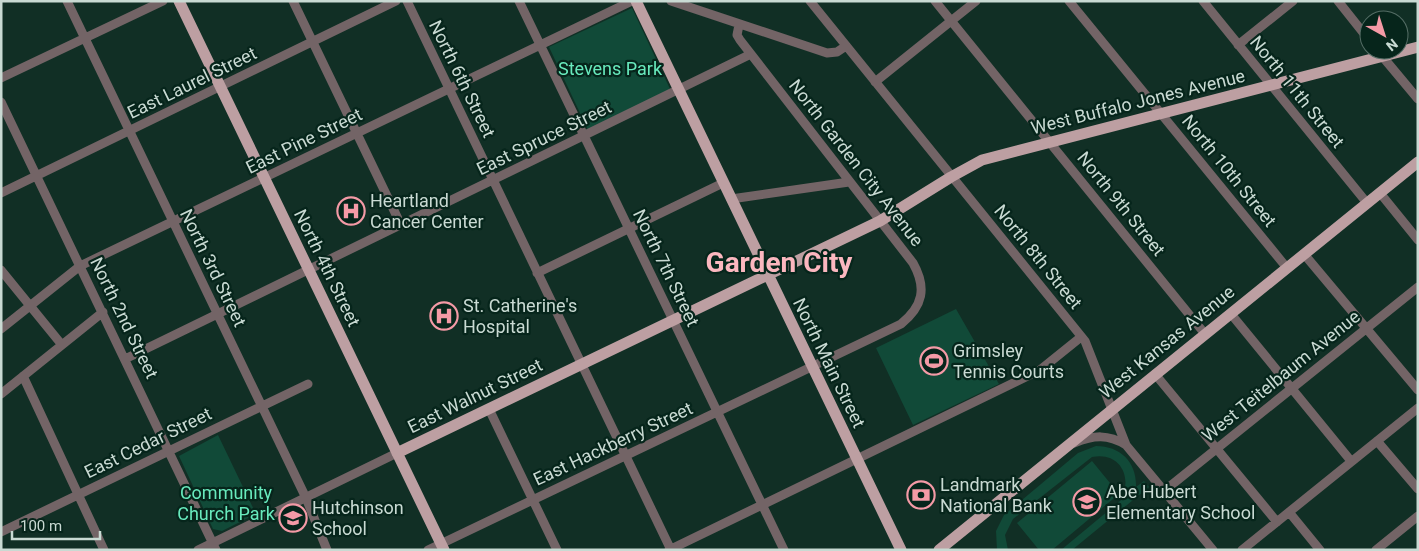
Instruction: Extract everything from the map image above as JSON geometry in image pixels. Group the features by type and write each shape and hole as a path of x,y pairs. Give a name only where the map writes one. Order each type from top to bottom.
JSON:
{"main road":[{"name":"North 4th Street","path":"179,1 443,547"},
{"name":"North Main Street","path":"636,1 900,550"},
{"name":"West Buffalo Jones Avenue","path":"767,274 880,220 951,176 982,160 1272,86 1359,59"},
{"name":"West Kansas Avenue","path":"938,550 1418,162"},
{"name":"East Walnut Street","path":"398,453 767,274"}],"street":[{"name":"North 3rd Street","path":"67,1 306,498 327,550"},
{"path":"1,78 163,1"},
{"path":"293,1 401,225"},
{"name":"East Laurel Street","path":"1,193 396,1"},
{"name":"North 6th Street","path":"407,1 670,550"},
{"name":"North 7th Street","path":"519,1 784,550"},
{"name":"East Pine Street","path":"1,329 80,266 632,1"},
{"path":"671,1 826,53 837,52 846,46"},
{"name":"North 8th Street","path":"810,1 1081,337 1126,445 1213,550"},
{"name":"North 9th Street","path":"936,1 1205,334"},
{"path":"875,82 976,1"},
{"name":"North 10th Street","path":"1069,1 1287,268"},
{"name":"North 11th Street","path":"1203,1 1367,203"},
{"path":"1238,45 1293,1"},
{"path":"1338,1 1359,27"},
{"name":"North Garden City Avenue","path":"739,24 738,38 913,263 922,283 916,308 901,324"},
{"name":"East Spruce Street","path":"126,359 751,54"},
{"path":"1386,60 1418,99"},
{"name":"North 2nd Street","path":"1,102 215,546"},
{"path":"731,199 849,182"},
{"path":"537,273 723,183"},
{"path":"1380,193 1418,240"},
{"path":"1304,254 1418,390"},
{"path":"1,270 62,345"},
{"name":"West Teitelbaum Avenue","path":"1164,491 1418,287"},
{"path":"1,394 103,312"},
{"path":"1230,314 1351,462"},
{"name":"East Hackberry Street","path":"428,550 443,547 533,500 901,324"},
{"path":"670,550 1040,370 1081,337"},
{"path":"1155,374 1277,522"},
{"path":"23,376 104,550"},
{"name":"East Cedar Street","path":"1,532 308,384"},
{"path":"1242,550 1418,408"},
{"path":"489,409 558,550"},
{"path":"1067,446 1090,437 1105,436 1126,445"},
{"path":"1377,440 1418,489"},
{"name":"East Walnut Street","path":"198,550 215,546 306,498 398,453"},
{"path":"1289,512 1320,550"},
{"path":"1376,550 1418,516"}],"green space":[{"name":"Stevens Park","path":"632,8 671,91 588,130 549,47"},
{"name":"Grimsley Tennis Courts","path":"956,309 999,384 913,425 876,348"},
{"name":"Community Church Park","path":"218,435 256,514 222,531 213,529 179,456"},
{"path":"1096,446 1113,449 1126,457 1134,470 1136,487 1144,481 1149,487 1072,550 1061,550 1120,501 1124,492 1125,475 1117,462 1102,456 1092,457 1013,519 1005,535 1008,550 997,550 996,531 1004,515 1078,453"},
{"path":"1092,461 1119,494 1052,550 1039,550 1017,523"}],"place":[{"name":"Heartland Cancer Center","path":"351,211"},
{"name":"St. Catherine's Hospital","path":"444,316"},
{"name":"Grimsley Tennis Courts","path":"934,361"},
{"name":"Landmark National Bank","path":"921,495"},
{"name":"Abe Hubert Elementary School","path":"1087,502"},
{"name":"Hutchinson School","path":"293,518"}],"district":[{"name":"Garden City","path":"779,262"}]}
